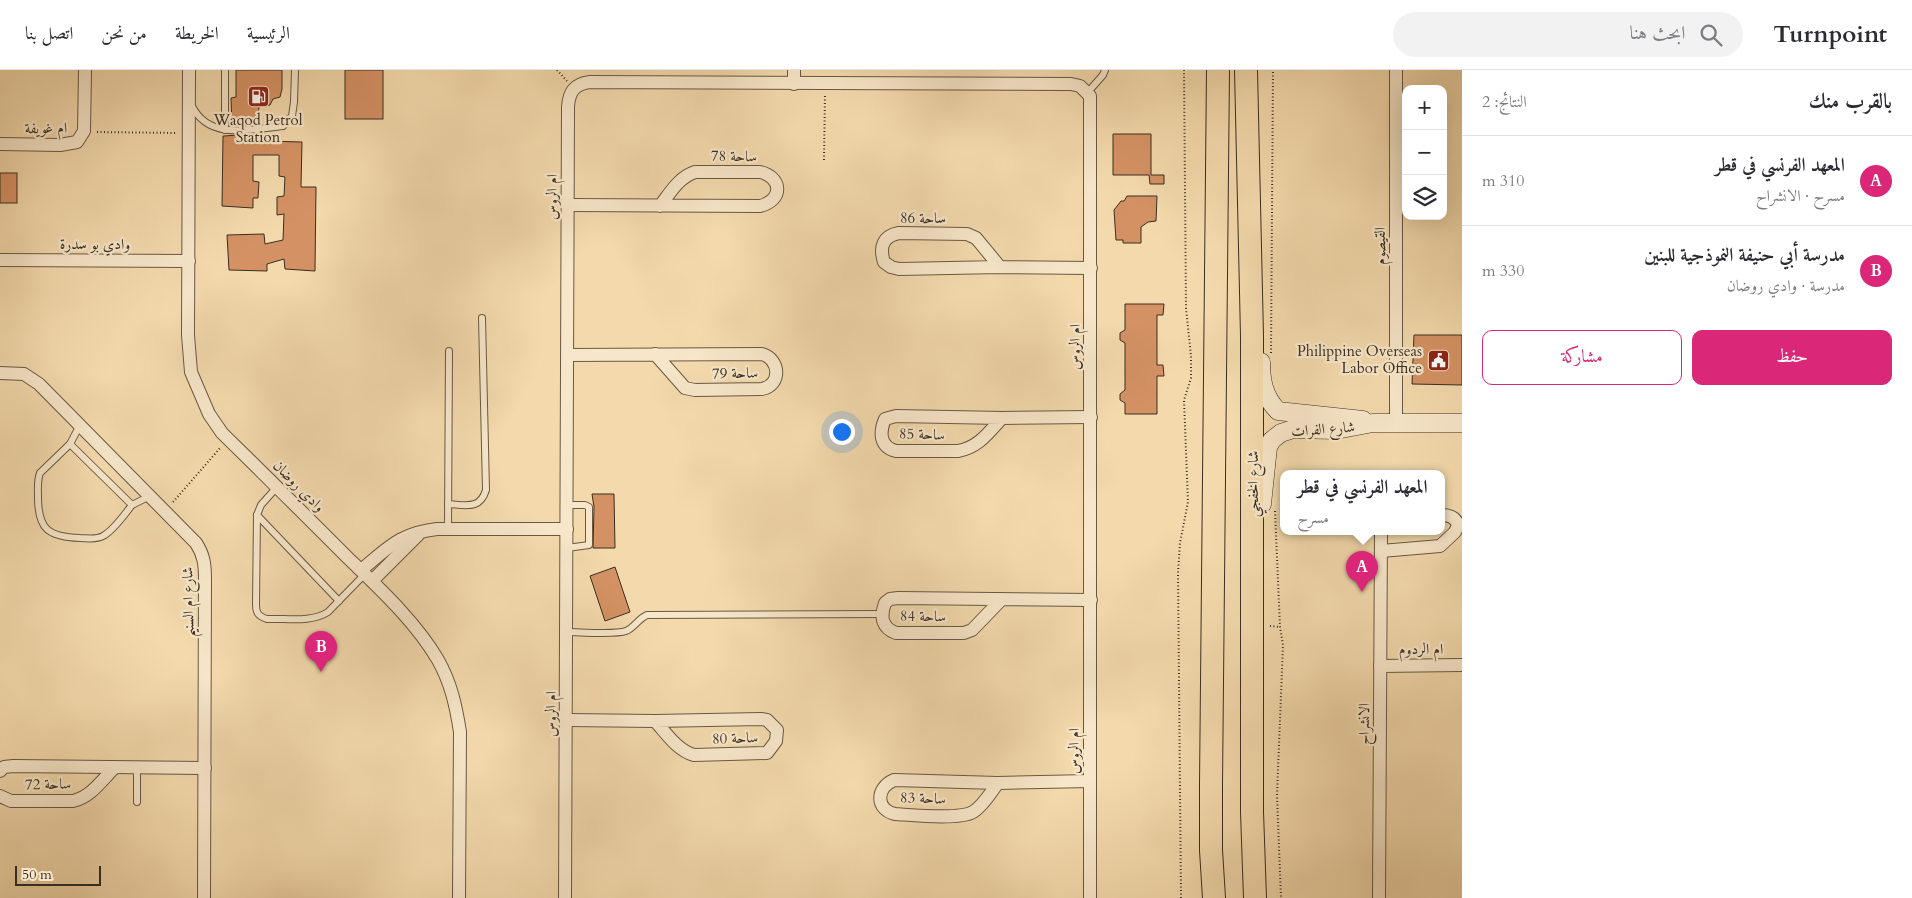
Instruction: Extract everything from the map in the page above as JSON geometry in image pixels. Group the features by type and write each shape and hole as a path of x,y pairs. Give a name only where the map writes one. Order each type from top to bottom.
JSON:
{"highway":[{"path":"1214,898 1211,850 1211,775 1218,70"},
{"name":"شارع الخفجي","path":"1246,70 1252,336 1252,812 1256,898"}],"street":[{"name":"ام غويفة","path":"0,144 69,145 80,140 84,131 85,70"},
{"name":"وادي روضان","path":"189,70 188,335 191,372 209,414 228,439 366,575 423,636 438,659 450,684 457,710 460,732 459,898"},
{"path":"794,70 794,84"},
{"name":"القيصوم","path":"1396,70 1396,423"},
{"path":"574,88 583,83 590,82 1072,84 1080,86 1088,92"},
{"name":"ام الروس","path":"565,898 568,505 568,98 574,88"},
{"name":"ام الروس","path":"1088,92 1092,112 1090,898"},
{"name":"ساحة 78","path":"568,206 660,206 760,206 774,200 777,186 768,174 760,172 695,172 686,174 660,206"},
{"name":"ساحة 86","path":"1000,267 980,242 967,234 891,234 885,238 882,247 884,262 891,267 900,269 1091,268"},
{"name":"وادي بو سدرة","path":"0,260 189,260"},
{"name":"شارع الفرات","path":"1252,336 1261,359 1261,380 1264,389 1271,404 1278,410 1313,416 1358,419 1373,424"},
{"name":"ساحة 79","path":"568,355 655,354 762,354 774,360 776,376 774,384 768,388 695,390 685,388 655,354"},
{"name":"شارع ام السنيم","path":"0,373 17,373 31,378 196,543 204,559 204,898"},
{"name":"ساحة 85","path":"1002,418 975,446 968,450 958,452 896,451 888,449 883,444 882,437 885,419 896,416 1092,417"},
{"name":"شارع الفرات","path":"1253,553 1260,536 1268,447 1272,440 1281,433 1293,429 1336,430 1373,424 1462,423"},
{"path":"1381,551 1440,546 1455,532 1458,525 1451,516 1445,515"},
{"path":"366,575 398,540 421,532 448,529 567,529"},
{"name":"الانشراح","path":"1379,898 1381,535"},
{"name":"ساحة 84","path":"1002,599 972,630 964,633 896,633 884,626 882,614 885,603 890,599 898,598 1002,599 1091,600"},
{"name":"ام الردوم","path":"1380,666 1462,665"},
{"name":"ساحة 80","path":"567,720 655,721 760,718 772,723 776,730 776,742 767,753 694,755 679,748 655,721"},
{"name":"ساحة 72","path":"0,771 4,767 13,766 205,768"},
{"name":"ساحة 72","path":"0,796 11,801 73,801 82,799 115,767"},
{"name":"ساحة 83","path":"998,783 981,805 972,813 960,816 895,814 887,812 882,807 880,799 881,792 885,786 894,780 998,783 1090,781"}],"lane":[{"path":"225,70 225,130"},
{"path":"189,101 195,113 205,124 214,128 225,130 283,126 292,116 295,70"},
{"path":"1088,92 1105,70"},
{"path":"448,504 473,505 479,503 486,490 482,318"},
{"path":"448,529 449,351"},
{"path":"80,425 70,444 40,474 38,479 38,510 41,522 54,535 62,538 95,539 106,534 132,505 150,496"},
{"path":"70,444 132,505"},
{"path":"277,488 261,506 257,515 256,612 260,616 267,619 313,618 321,616 366,575"},
{"path":"567,548 589,545 589,506 568,505"},
{"path":"257,515 339,601"},
{"path":"567,632 626,631 640,618 647,615 882,614"},
{"path":"137,767 137,802"}],"path":[{"path":"557,70 574,88"},
{"path":"1181,898 1178,573 1180,543 1188,502 1184,400 1191,378 1191,356 1186,308 1184,70"},
{"path":"824,160 825,84"},
{"path":"84,131 189,133"},
{"path":"165,511 228,439"}],"building":[{"name":"Waqod Petrol Station","path":"236,70 282,70 280,97 273,99 270,105 259,106 258,124 232,125 231,98 236,97"},
{"path":"345,70 383,70 383,119 345,119"},
{"path":"257,134 257,136 265,136 265,141 302,142 301,187 316,187 315,271 285,269 284,259 267,264 267,271 229,270 227,235 264,234 265,244 283,240 284,214 277,215 277,197 284,196 285,177 279,176 279,155 253,155 253,181 259,182 258,198 253,198 253,208 222,206 223,136"},
{"path":"1113,134 1151,134 1151,175 1164,175 1164,184 1150,184 1149,175 1113,175"},
{"path":"0,173 17,173 17,203 0,203"},
{"path":"1127,196 1157,196 1156,221 1148,222 1141,227 1141,243 1123,243 1123,240 1116,240 1114,210"},
{"path":"1125,304 1164,304 1163,315 1157,315 1157,365 1163,365 1164,376 1157,376 1157,414 1125,414 1125,403 1120,400 1120,394 1125,390 1125,343 1120,340 1120,333 1125,330"},
{"name":"Philippine Overseas Labor Office","path":"1414,335 1462,335 1462,385 1412,384"},
{"path":"592,494 614,494 615,548 593,548 594,507"},
{"path":"615,567 630,612 605,621 590,576"}],"place":[{"name":"Waqod Petrol Station","path":"258,97"},
{"name":"Philippine Overseas Labor Office","path":"1438,360"},
{"name":"المعهد الفرنسي في قطر","path":"1362,592"},
{"name":"مدرسة أبي حنيفة النموذجية للبنين","path":"321,672"}]}
